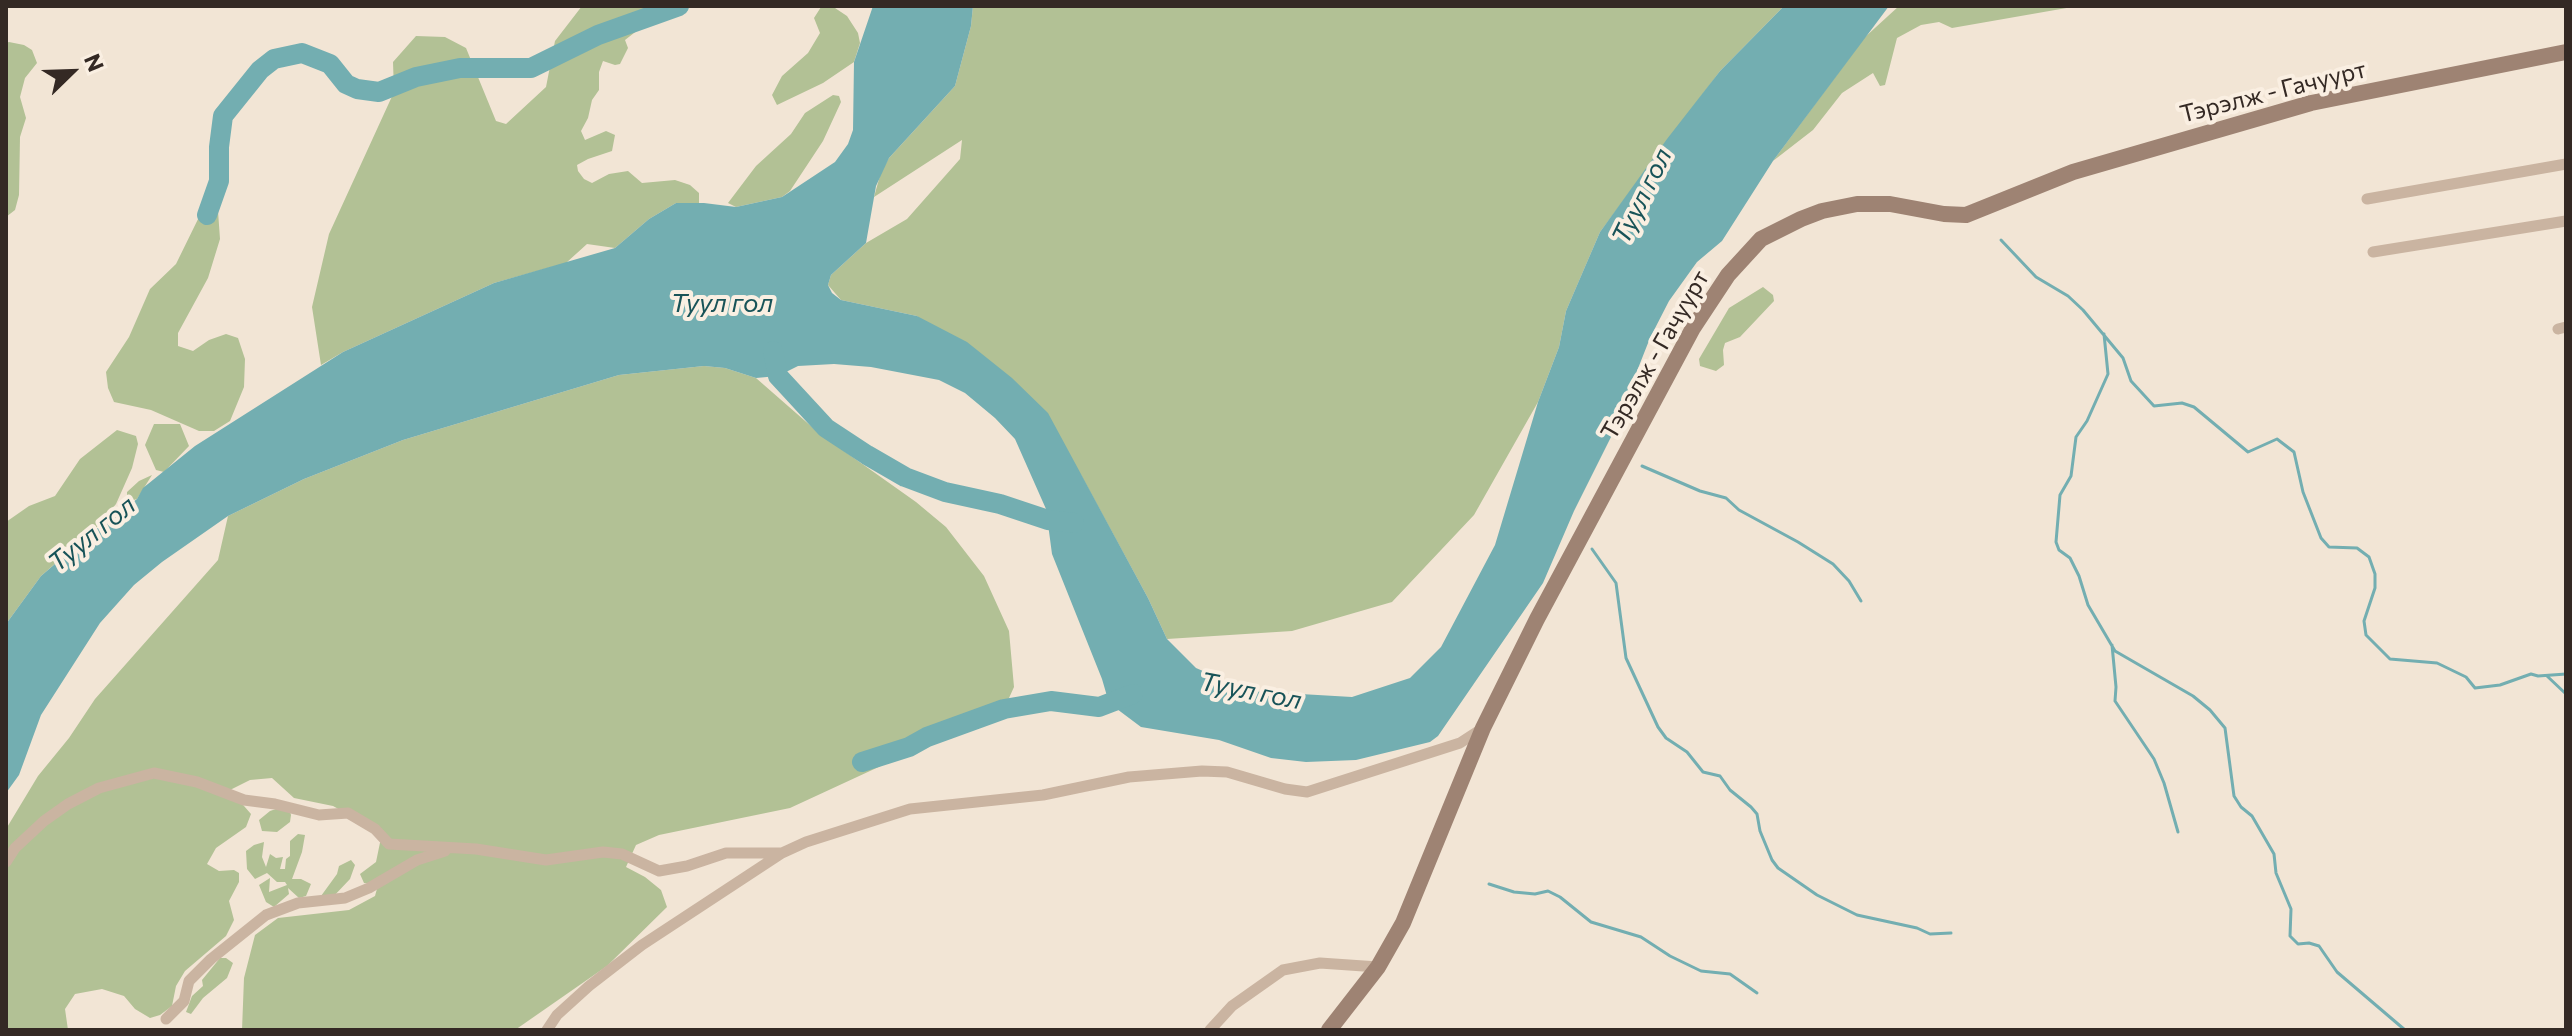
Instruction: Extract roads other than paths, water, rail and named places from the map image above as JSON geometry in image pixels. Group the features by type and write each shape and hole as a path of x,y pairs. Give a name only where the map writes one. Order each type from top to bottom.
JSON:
{"main road":[{"name":"Тэрэлж - Гачуурт","path":"1329,1030 1378,967 1403,923 1483,728 1551,591 1693,328 1728,275 1761,239 1822,211 1857,204 1890,204 1966,215 2073,172 2298,106 2566,52"}],"street":[{"path":"2367,199 2566,164"},
{"path":"2373,252 2566,221"},
{"path":"547,1030 557,1015 589,986 642,945 782,853 806,842 910,809 1043,795 1129,777 1227,772 1285,789 1307,792 1374,768 1460,743 1483,728"},
{"path":"6,862 15,848 68,804 99,788 154,773 197,782 244,800 319,815 348,813 375,829 389,844 476,849 546,860 603,852 622,854 659,871 687,866 726,853 782,853"},
{"path":"166,1019 184,1001 189,981 266,915 298,903 345,898 417,860 453,848"},
{"path":"1210,1030 1232,1006 1283,970 1320,963 1378,967"}],"water":[{"name":"Туул гол","path":"873,6 973,6 971,26 955,86 889,158 876,186 866,243 831,275 828,285 832,293 841,300 917,316 967,342 1012,378 1048,413 1167,639 1196,668 1249,691 1352,697 1410,678 1441,647 1495,545 1538,402 1559,347 1566,311 1600,232 1667,139 1720,71 1784,6 1889,6 1773,161 1722,241 1697,262 1669,301 1650,338 1611,437 1543,583 1438,736 1430,742 1356,760 1306,762 1271,758 1219,740 1141,727 1109,703 1052,554 1046,509 1015,439 965,393 939,380 871,367 834,364 798,366 778,376 756,378 725,368 704,366 619,375 403,440 304,479 228,516 134,585 100,623 41,715 19,775 6,793 6,624 41,576 137,499 143,488 195,446 343,352 494,283 615,248 649,219 676,203 736,207 782,197 835,162 848,144 853,130 854,62"}],"waterway":[{"path":"207,215 219,181 223,116 260,70 274,59 302,53 330,64 346,84 379,92 416,77 460,68 531,68 598,35 679,6"},
{"path":"2001,240 2036,277 2068,296 2083,310 2123,358 2131,381 2154,406 2182,403 2194,407 2248,452 2277,439 2294,452 2303,492 2321,538 2329,547 2357,548 2369,557 2375,574 2375,588 2364,621 2366,635 2390,659 2437,663 2466,677 2475,688 2500,685 2531,674 2566,674"},
{"path":"2104,334 2108,374 2087,421 2076,437 2071,476 2060,495 2056,542 2059,550 2070,558 2088,605 2115,651 2193,696 2225,728 2234,796 2252,816 2274,854 2276,873 2291,909 2290,936 2298,944 2319,946 2337,972 2405,1030"},
{"path":"773,351 778,376 826,428 905,477 945,492 1000,504 1048,520 1074,523"},
{"path":"1642,466 1700,491 1726,498 1739,510 1798,542 1833,564 1849,581 1861,601"},
{"path":"1592,549 1616,583 1626,658 1658,727 1666,738 1687,752 1703,772 1720,776 1730,790 1757,814 1760,831 1778,868 1817,895 1857,915 1917,928 1930,934 1951,933"},
{"path":"2112,645 2115,701 2154,759 2178,832"},
{"path":"2547,676 2566,694"},
{"path":"862,762 1004,709 1051,701 1099,707 1133,694"},
{"path":"1489,884 1514,892 1535,894 1548,891 1591,922 1641,937 1701,971 1730,974 1757,993"}]}
